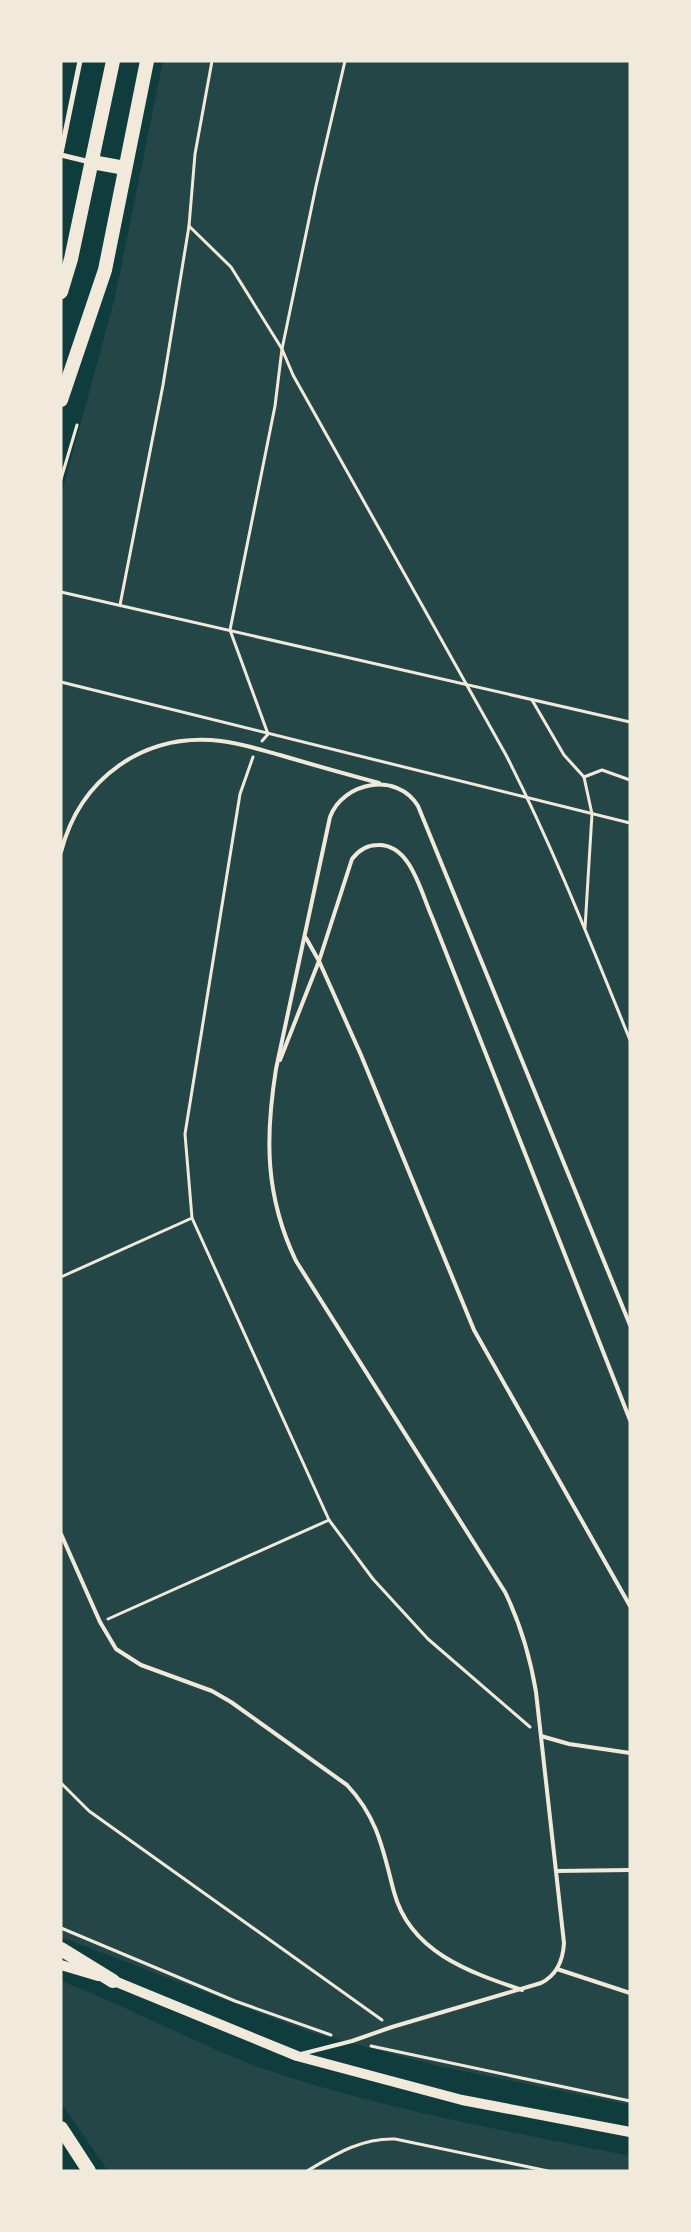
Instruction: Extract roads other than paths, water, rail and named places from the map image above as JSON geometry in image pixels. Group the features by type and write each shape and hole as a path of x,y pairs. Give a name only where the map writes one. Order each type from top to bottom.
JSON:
{"highway":[{"path":"61,292 71,260 113,61"},
{"path":"61,400 105,270 147,61"},
{"path":"92,162 125,168"},
{"path":"61,1949 113,1981"},
{"path":"61,2128 89,2171"}],"main road":[{"path":"61,1956 113,1981 297,2056 462,2100 630,2132"},
{"path":"61,1965 113,1981"}],"street":[{"path":"80,61 61,154 92,162"}],"lane":[{"path":"61,852 74,815 88,793 120,764 140,752 188,741 220,741 256,749 385,785 401,790 411,796 422,814 630,1325"},
{"path":"297,2056 522,1990 547,1980 562,1960 564,1943 530,1655 519,1621 505,1592 296,1261 282,1232 268,1162 270,1110 276,1069 306,938 326,832 334,808 340,800 355,790 372,785 385,785"},
{"path":"276,1069 319,961 352,859 362,849 374,845 386,846 397,850 406,860 432,918 630,1420"},
{"path":"306,938 319,961 362,1055 474,1330 630,1606"},
{"path":"61,1534 100,1622 116,1649 126,1657 164,1675 212,1691 231,1702 347,1785 362,1802 375,1825 383,1845 395,1894 415,1934 434,1951 463,1968 522,1990"},
{"path":"541,1736 569,1744 630,1753"},
{"path":"557,1871 630,1870"},
{"path":"557,1969 630,1993"}]}
